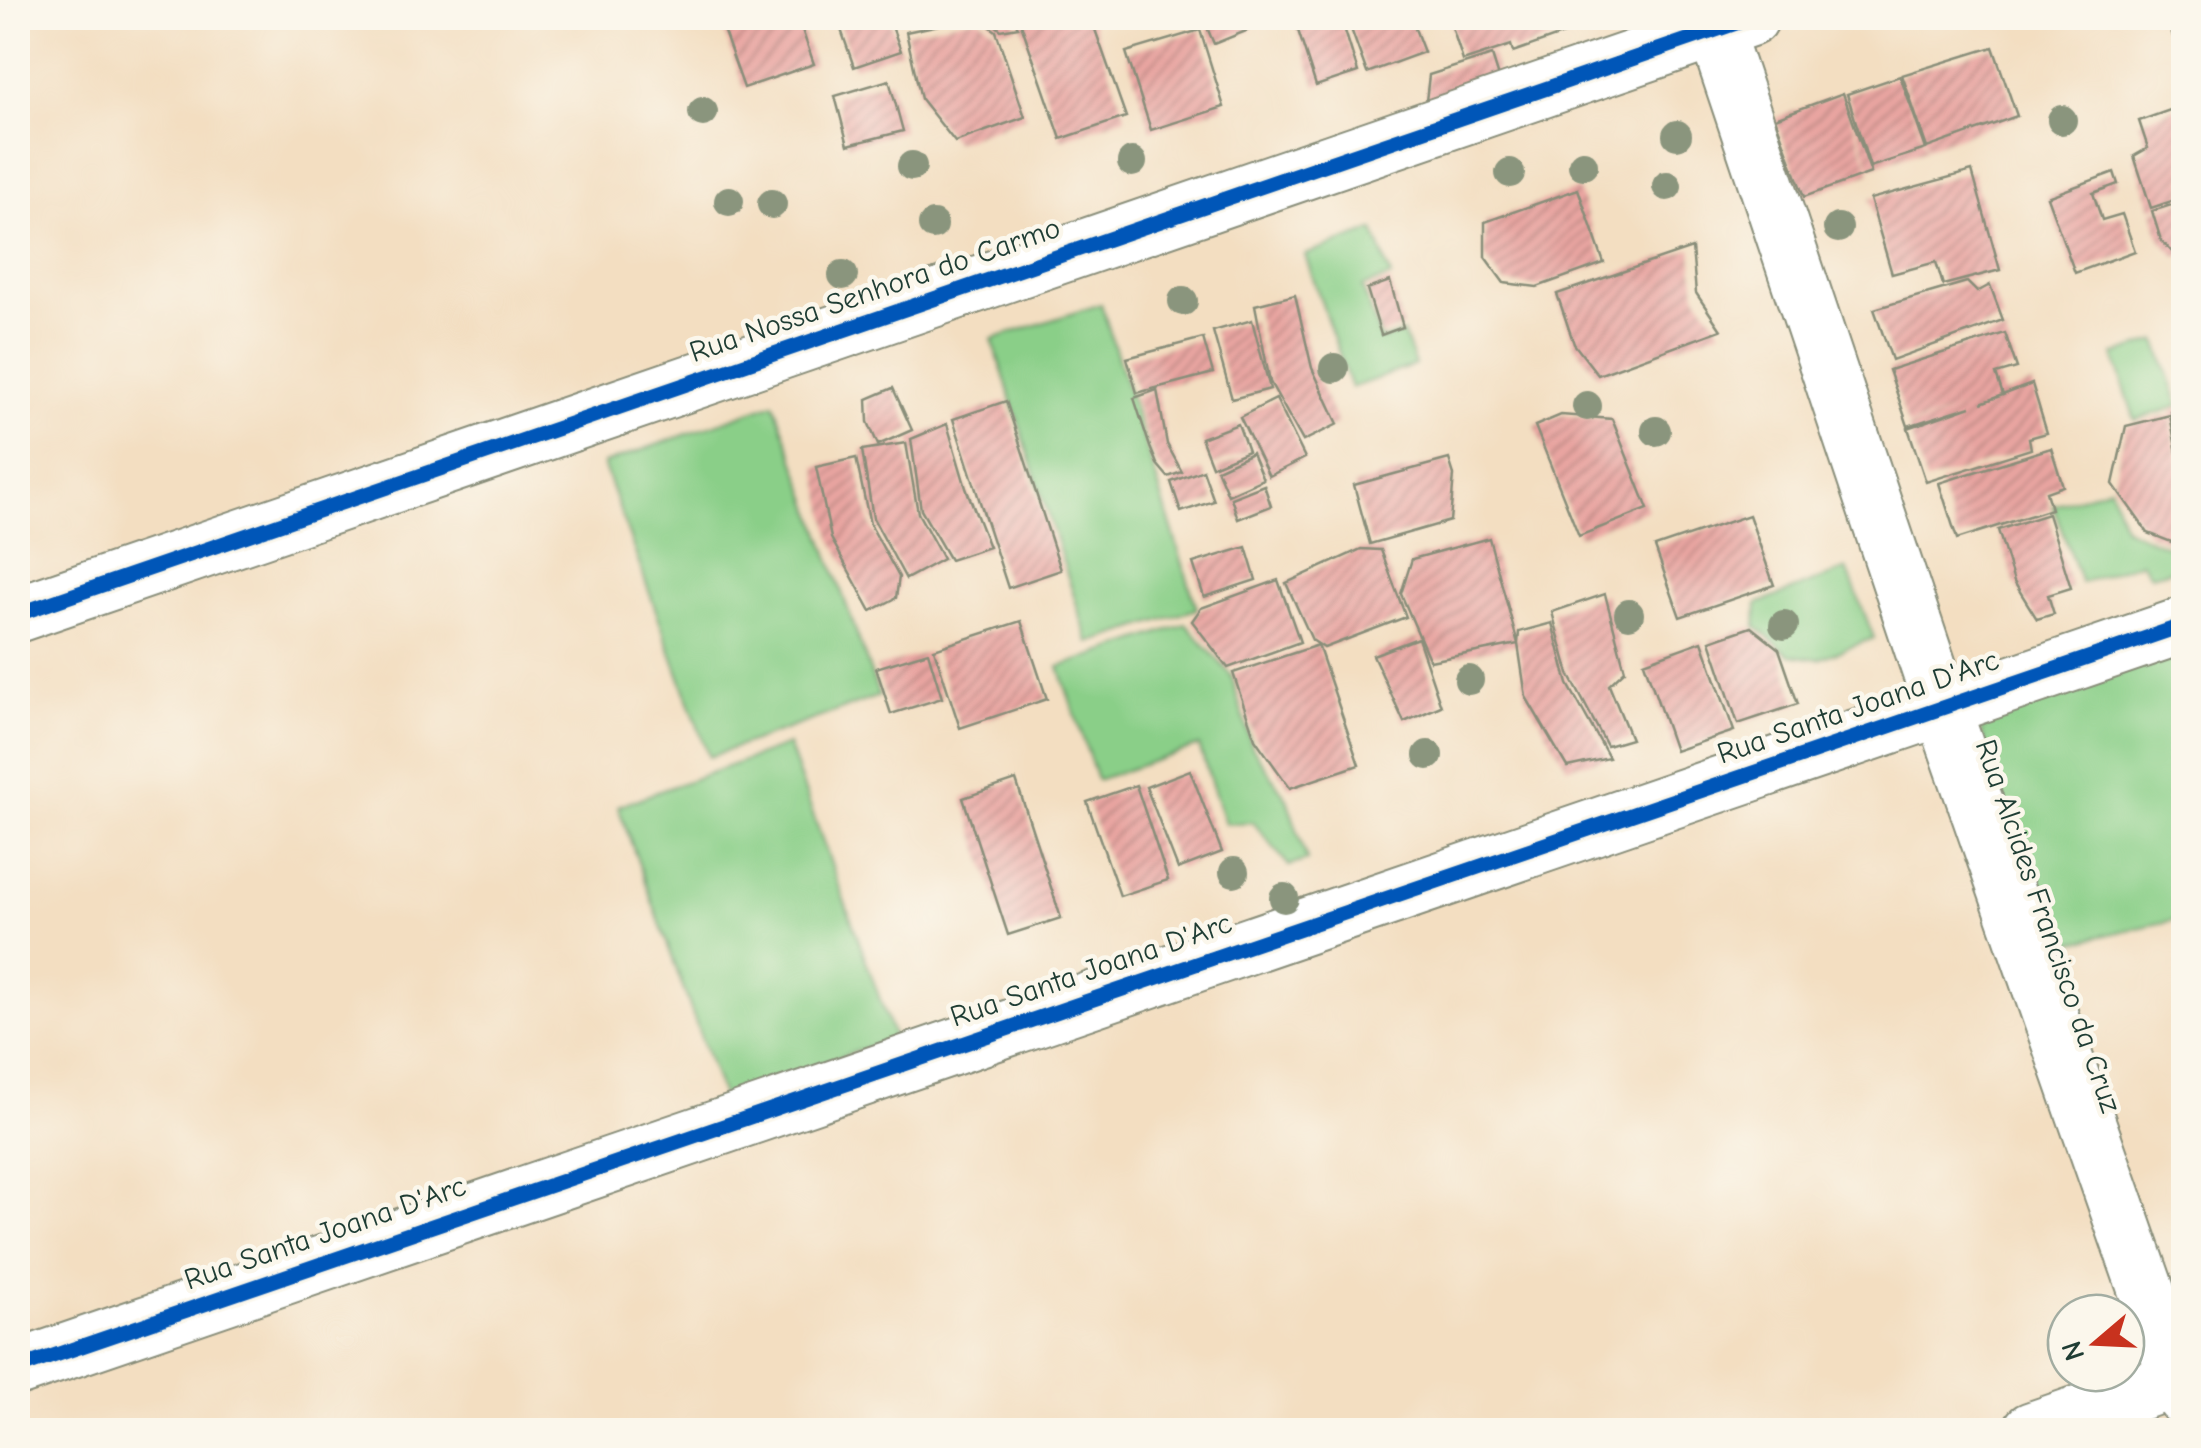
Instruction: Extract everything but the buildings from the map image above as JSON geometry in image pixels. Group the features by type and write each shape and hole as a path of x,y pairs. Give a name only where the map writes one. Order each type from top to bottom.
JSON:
{"street":[{"name":"Rua Nossa Senhora do Carmo","path":"18,614 1726,22"},
{"name":"Rua Alcides Francisco da Cruz","path":"1726,22 1942,706 2181,1384"},
{"name":"Rua Santa Joana D'Arc","path":"18,1368 2184,624"},
{"path":"2031,1430 2181,1384"}],"green space":[{"path":"1374,230 1391,277 1362,287 1381,340 1403,333 1415,365 1351,388 1305,255"},
{"path":"1101,304 1197,609 1089,643 992,339"},
{"path":"2157,341 2179,406 2135,420 2114,355"},
{"path":"774,403 879,696 709,757 603,464"},
{"path":"2110,487 2124,528 2174,549 2179,568 2150,575 2141,562 2081,583 2053,506"},
{"path":"1847,569 1874,638 1819,659 1790,655 1756,627 1757,604"},
{"path":"1186,624 1231,675 1252,747 1287,799 1307,860 1289,866 1253,822 1225,824 1199,746 1097,780 1059,667"},
{"path":"2183,645 2183,918 2051,947 1977,719"},
{"path":"788,745 894,1038 723,1099 618,806"}],"cycle path":[{"path":"18,614 1751,18"},
{"path":"18,1368 2184,625"}]}
